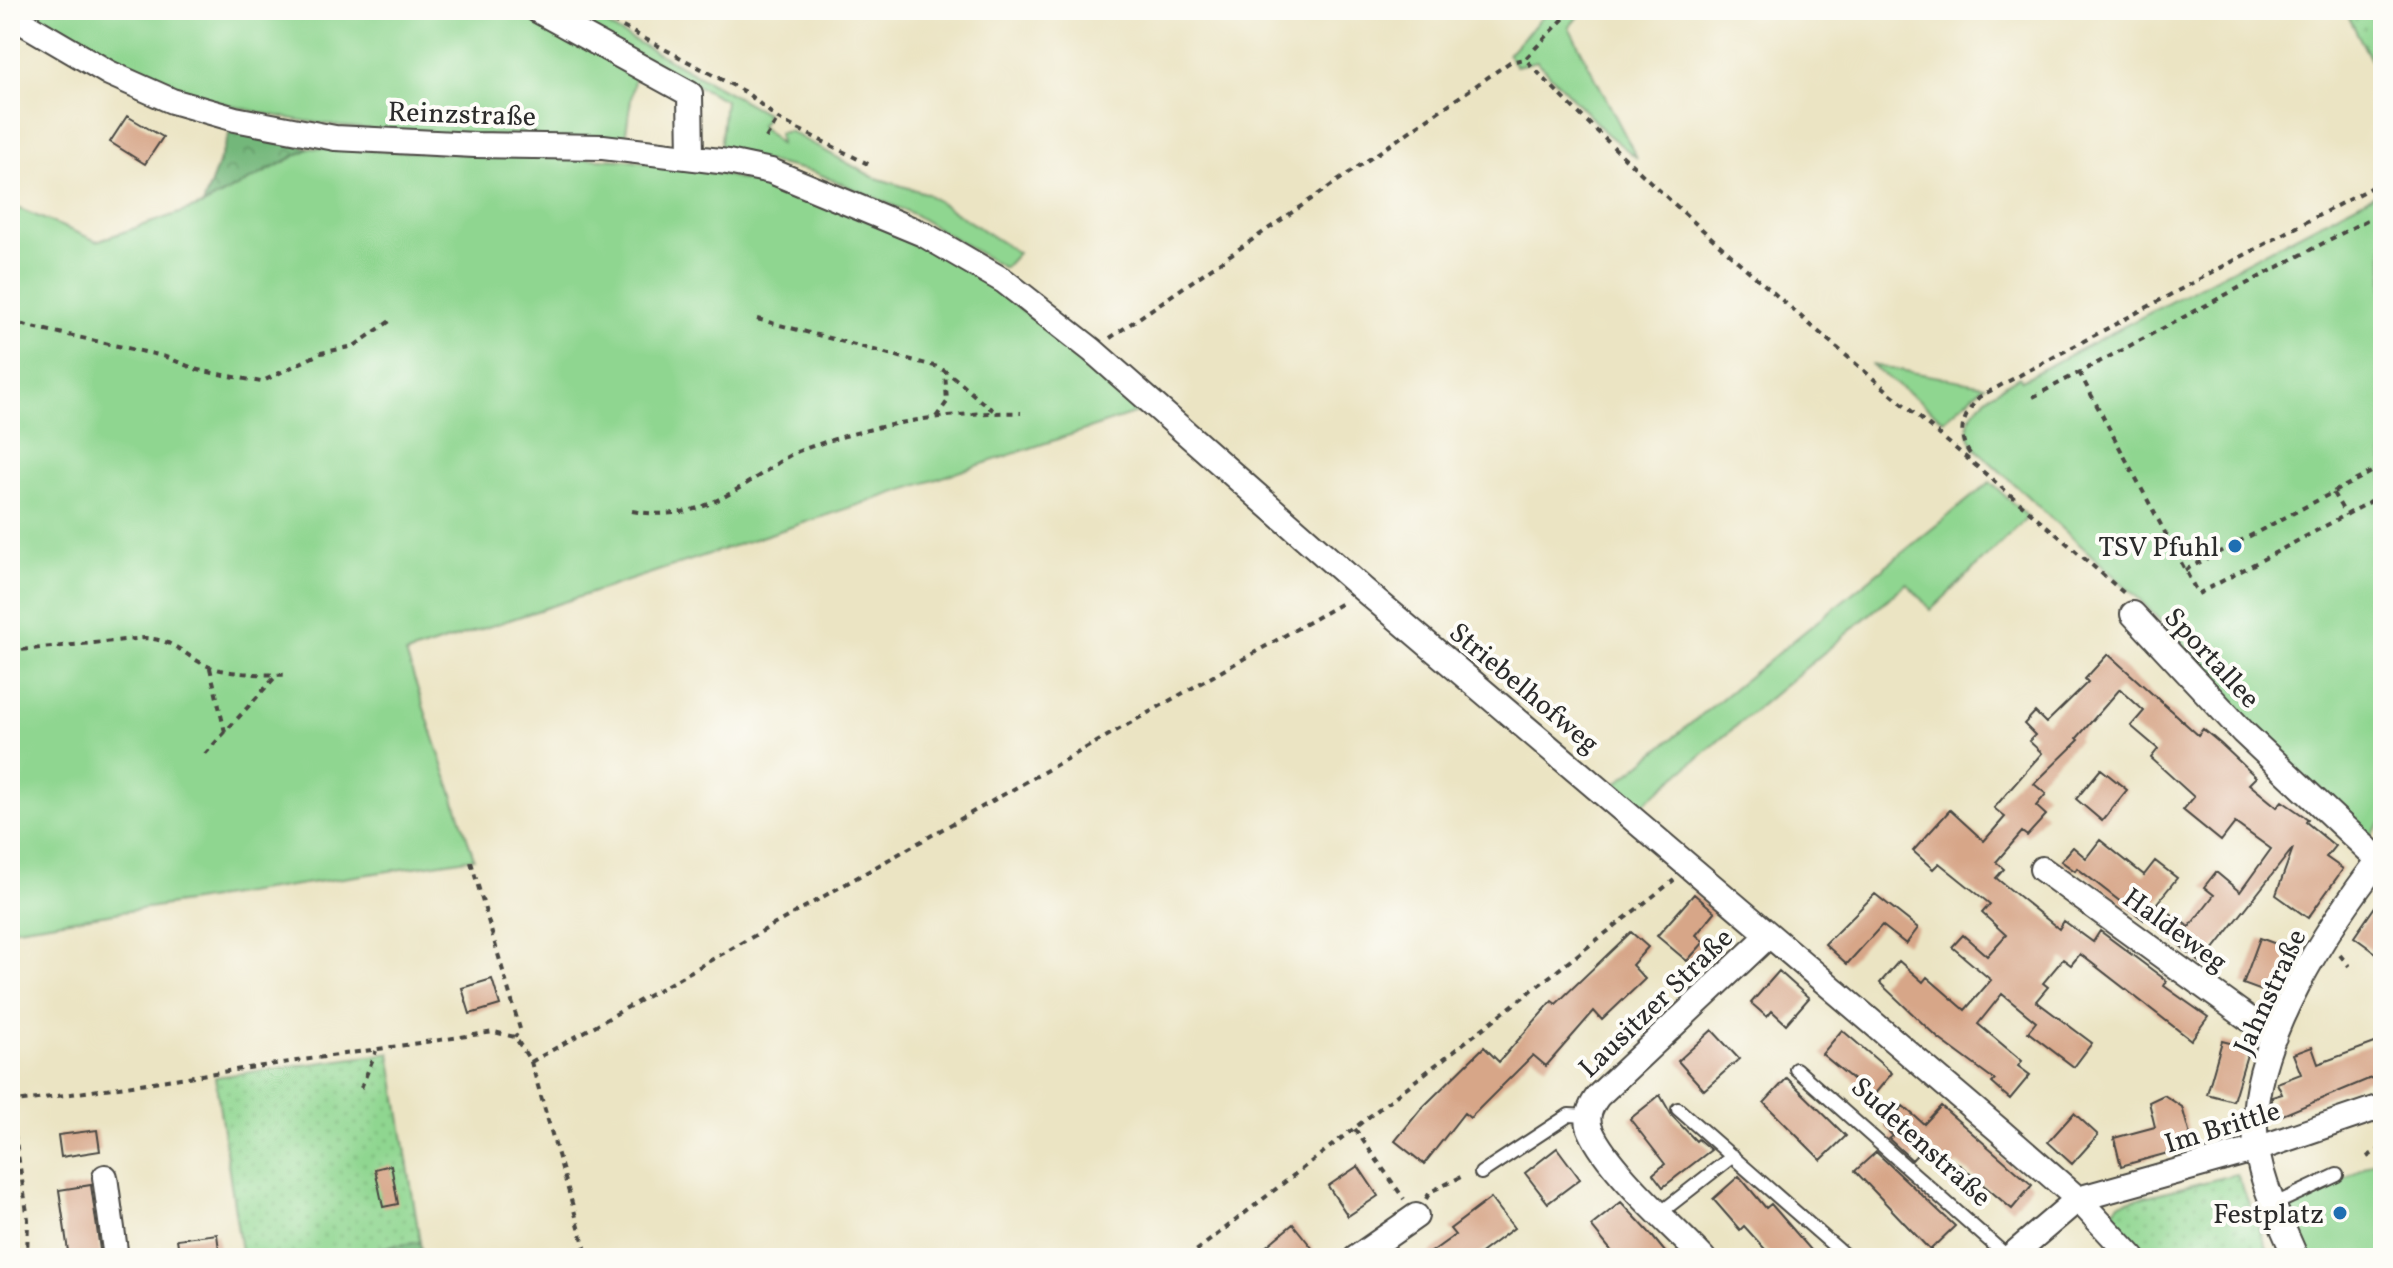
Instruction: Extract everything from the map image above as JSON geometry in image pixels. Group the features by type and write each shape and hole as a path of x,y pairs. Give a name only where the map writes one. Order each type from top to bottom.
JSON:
{"street":[{"path":"537,10 690,94 691,156"},
{"name":"Reinzstraße","path":"10,15 109,73 172,101 235,119 335,138 603,147 691,156 771,171 923,234"},
{"name":"Striebelhofweg","path":"923,234 1004,281 1092,350 1364,590 1556,750 1689,869 2078,1199 2133,1258"},
{"name":"Sportallee","path":"2133,614 2243,732 2381,858"},
{"name":"Jahnstraße","path":"2296,1258 2273,1205 2257,1149 2256,1108 2274,1037 2326,938 2381,858"},
{"name":"Haldeweg","path":"2042,869 2274,1037"},
{"name":"Lausitzer Straße","path":"1703,1258 1607,1156 1590,1129 1588,1116 1598,1096 1769,935"},
{"name":"Im Brittle","path":"2078,1199 2257,1149 2383,1106"},
{"path":"105,1177 116,1258"},
{"name":"Sudetenstraße","path":"2009,1258 2078,1199"},
{"path":"1356,1258 1416,1216"}],"lane":[{"name":"Sudetenstraße","path":"1796,1069 2009,1258"},
{"path":"1678,1109 1848,1258"},
{"name":"Lausitzer Straße","path":"1481,1173 1569,1115 1588,1116"},
{"path":"1660,1213 1733,1156"},
{"path":"2273,1205 2337,1175"}],"path":[{"path":"591,10 747,93 778,119 872,166"},
{"path":"1092,350 1510,62 1525,59 1572,10"},
{"name":"Sportallee","path":"1525,59 1602,139 1740,263 2129,597 2133,614"},
{"path":"766,138 778,119"},
{"path":"1973,460 1963,444 1962,429 1966,412 1979,397 2383,181"},
{"path":"2033,397 2380,213 2383,215"},
{"path":"757,319 945,371 995,412"},
{"path":"10,322 163,356 198,370 261,382 321,353 354,346 390,321"},
{"path":"934,419 947,402 945,371"},
{"path":"2079,372 2198,594 2383,495"},
{"path":"632,511 662,516 683,515 746,484 794,453 837,438 969,412 1021,413"},
{"path":"2185,570 2383,466"},
{"path":"2333,492 2346,515"},
{"path":"531,1062 1364,590"},
{"path":"10,651 145,638 166,639 210,667 236,673 288,675"},
{"path":"210,667 225,732"},
{"path":"205,754 278,674"},
{"path":"471,862 520,1029 515,1037"},
{"path":"1187,1258 1689,869"},
{"path":"27,1258 28,1219 10,1103 494,1032 515,1037 531,1062 588,1258"},
{"path":"361,1088 376,1051"},
{"path":"1355,1129 1416,1216 1430,1192 1467,1174 1481,1173"},
{"path":"2367,1157 2383,1147"}],"green space":[{"path":"27,10 514,10 635,73 625,139 405,132 350,127 242,108 189,93 126,67"},
{"path":"551,10 579,10 766,113 765,121 760,125 780,144 779,133 789,131 873,177 925,193 1018,253 1004,268 913,214 814,172 720,151 725,100"},
{"path":"1549,10 1584,10 1569,27 1637,158 1606,133 1537,61 1516,66 1508,54"},
{"path":"2345,10 2383,10 2383,83"},
{"path":"230,132 310,148 203,205"},
{"path":"310,148 626,160 725,175 823,202 921,243 998,291 1149,409 406,654 474,858 10,929 10,205 97,241 203,205"},
{"name":"TSV Pfuhl","path":"2383,190 2383,820 2369,838 2189,667 2181,642 2139,599 1976,449 1969,437 1968,425 1971,415 1987,397 2019,376 2022,380"},
{"path":"1871,365 1985,385 1944,420"},
{"path":"1990,482 2028,517 1931,610 1907,583 1637,809 1612,787"},
{"path":"390,1053 420,1242 310,1258 242,1258 215,1077"},
{"path":"2383,1156 2383,1258 2311,1258 2288,1212"},
{"path":"2237,1174 2271,1258 2150,1258 2109,1215 2119,1203"},
{"path":"420,1242 422,1258 310,1258"}],"building":[{"path":"127,116 163,137 145,164 110,142"},
{"path":"2108,654 2198,735 2203,729 2221,744 2256,777 2249,784 2277,807 2282,801 2308,819 2306,822 2335,846 2326,857 2343,869 2308,918 2276,895 2293,848 2202,964 2146,917 2144,920 2077,868 2075,871 2061,861 2073,847 2086,858 2100,840 2144,875 2155,861 2177,878 2157,903 2189,927 2214,895 2204,887 2216,872 2240,892 2271,849 2235,823 2221,841 2183,810 2194,797 2151,758 2158,749 2131,726 2144,711 2120,689 2077,738 2079,740 2034,784 2046,794 2036,806 2046,815 2027,836 2022,832 1996,862 2004,869 1996,878 2059,929 2064,921 2093,942 2100,931 2167,981 2164,986 2208,1017 2191,1040 2080,954 2071,965 2063,959 2043,983 2048,987 2036,1001 2092,1043 2074,1067 2028,1032 2036,1022 2002,994 1978,1024 2022,1061 2018,1066 2030,1075 2010,1099 1992,1083 1995,1080 1938,1038 1880,983 1899,961 1923,982 1927,977 1965,1010 1991,980 1952,947 1963,935 1987,956 2006,935 1982,913 1990,904 1939,863 1933,869 1913,851 1950,810 1984,841 2005,817 1994,808 2042,753 2029,741 2035,735 2024,724 2035,712 2046,723 2088,682 2085,679"},
{"path":"2101,769 2127,790 2102,821 2076,799"},
{"path":"1694,894 1715,912 1696,935 1704,942 1687,961 1657,936"},
{"path":"1875,894 1918,928 1906,944 1882,925 1847,964 1825,944"},
{"path":"2383,895 2383,958 2354,937"},
{"path":"1631,932 1648,947 1632,965 1645,979 1602,1020 1594,1011 1546,1066 1533,1055 1470,1118 1464,1113 1424,1164 1395,1141 1420,1110 1484,1047 1499,1062 1552,1001 1556,1004"},
{"path":"2260,938 2290,949 2273,995 2243,984"},
{"path":"1779,971 1809,998 1786,1024 1772,1011 1767,1017 1751,1003"},
{"path":"492,979 500,1005 470,1014 462,988"},
{"path":"1712,1030 1739,1059 1704,1090 1678,1061"},
{"path":"1842,1030 1892,1073 1873,1096 1822,1054"},
{"path":"2383,1040 2383,1073 2278,1117 2272,1103 2272,1097 2282,1094 2277,1083 2301,1074 2293,1054 2312,1047 2318,1064"},
{"path":"2222,1041 2249,1048 2233,1101 2207,1094"},
{"path":"1787,1078 1846,1136 1821,1160 1764,1103"},
{"path":"1660,1095 1672,1116 1696,1141 1698,1139 1711,1150 1663,1187 1653,1174 1665,1164 1630,1119"},
{"path":"2164,1095 2182,1107 2193,1146 2121,1166 2114,1138 2155,1127 2149,1102"},
{"path":"1903,1106 1924,1124 1941,1106 2032,1185 2012,1209 1957,1163 1952,1169 1926,1145 1912,1160 1889,1139 1893,1136 1884,1127"},
{"path":"2074,1113 2098,1135 2072,1164 2048,1142"},
{"path":"97,1130 100,1151 61,1157 58,1135"},
{"path":"1557,1148 1580,1179 1548,1203 1525,1173"},
{"path":"1876,1152 1955,1226 1930,1250 1855,1171"},
{"path":"391,1165 398,1204 383,1207 375,1169"},
{"path":"1358,1166 1378,1196 1348,1216 1328,1186"},
{"path":"1739,1176 1766,1208 1771,1204 1818,1258 1773,1258 1744,1226 1740,1230 1713,1199"},
{"path":"91,1185 101,1257 69,1258 59,1190"},
{"path":"1491,1198 1514,1228 1474,1258 1423,1258 1455,1235 1450,1229"},
{"path":"1621,1202 1670,1258 1617,1258 1591,1226"},
{"path":"1293,1224 1313,1249 1302,1258 1273,1258 1264,1248"},
{"path":"217,1234 220,1258 180,1258 177,1239"}],"place":[{"name":"TSV Pfuhl","path":"2235,546"},
{"name":"Festplatz","path":"2340,1213"}]}
